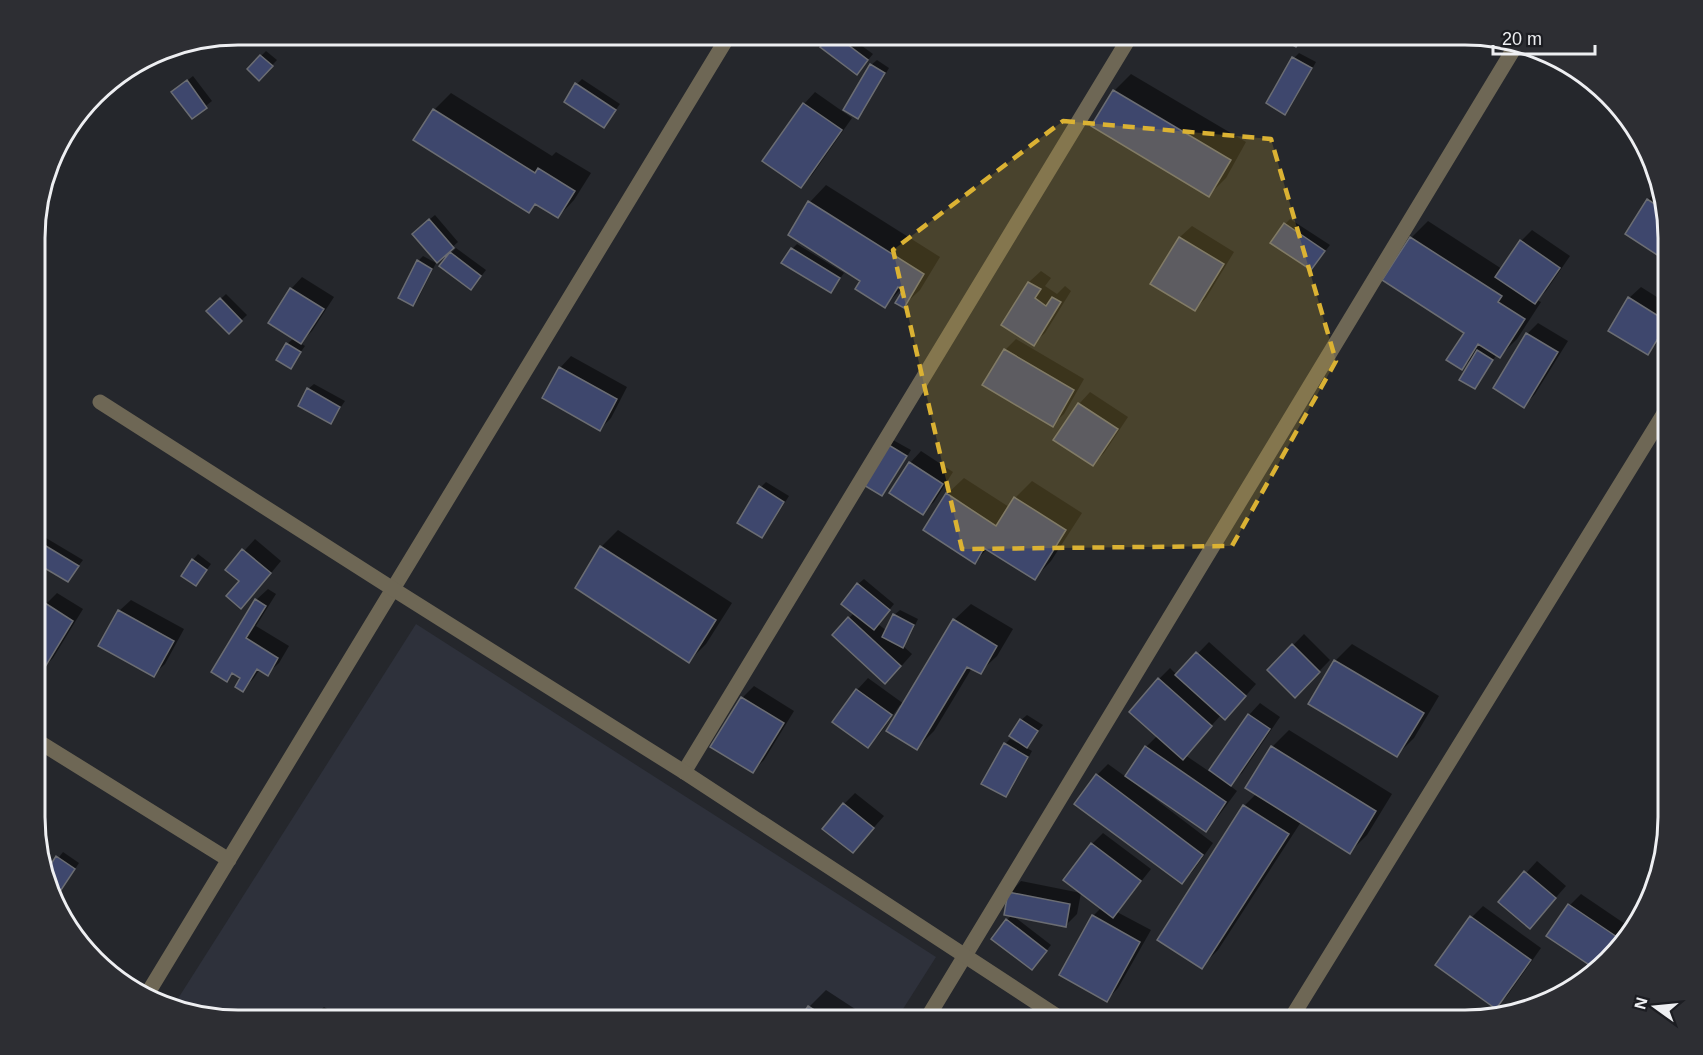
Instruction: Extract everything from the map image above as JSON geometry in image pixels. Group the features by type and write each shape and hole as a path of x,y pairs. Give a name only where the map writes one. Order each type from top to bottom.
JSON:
{"street":[{"path":"151,989 722,45"},
{"path":"684,772 1124,45"},
{"path":"932,1010 1512,51"},
{"path":"100,402 393,590 684,772 1047,1010"},
{"path":"1296,1010 1658,423"},
{"path":"45,746 229,860"}],"highlighted area":[{"path":"1063,121 1271,139 1336,361 1232,546 962,549 893,250"}],"shaded area":[{"path":"416,624 936,957 902,1010 238,1010 213,1008 177,1000"}],"building":[{"path":"822,45 848,45 868,60 857,75 820,47"},
{"path":"260,55 273,66 259,81 247,69"},
{"path":"1292,57 1312,68 1285,115 1266,103"},
{"path":"870,64 885,73 858,119 843,110"},
{"path":"187,80 207,108 192,119 171,92"},
{"path":"575,83 616,110 604,128 564,102"},
{"path":"1113,90 1231,160 1209,197 1091,126"},
{"path":"803,103 842,130 801,188 762,161"},
{"path":"433,109 535,173 538,168 575,191 558,218 535,204 529,213 413,140"},
{"path":"1647,199 1655,204 1658,225 1658,255 1625,234"},
{"path":"808,201 924,274 904,308 895,303 903,290 898,287 885,308 855,289 860,281 788,235"},
{"path":"429,219 454,248 437,263 412,234"},
{"path":"1284,223 1325,251 1311,270 1270,243"},
{"path":"1179,237 1224,264 1195,311 1150,284"},
{"path":"1410,237 1502,296 1498,302 1525,319 1500,358 1478,344 1462,370 1446,360 1464,333 1382,280"},
{"path":"1520,240 1560,268 1535,304 1495,277"},
{"path":"791,248 840,278 831,293 781,263"},
{"path":"450,252 481,276 471,290 439,266"},
{"path":"417,260 432,269 413,306 398,298"},
{"path":"1028,282 1041,289 1035,298 1046,306 1052,297 1061,302 1034,346 1001,325"},
{"path":"290,288 324,309 301,344 268,323"},
{"path":"1628,297 1658,316 1658,338 1648,355 1608,331"},
{"path":"220,298 242,321 229,334 206,311"},
{"path":"1526,333 1558,352 1524,408 1493,388"},
{"path":"286,343 301,352 291,369 276,360"},
{"path":"1004,349 1074,390 1053,427 982,385"},
{"path":"1477,350 1493,360 1475,389 1459,380"},
{"path":"559,367 617,399 600,431 542,398"},
{"path":"307,388 340,407 331,424 298,406"},
{"path":"1078,403 1118,429 1093,466 1053,440"},
{"path":"887,444 907,456 882,496 862,484"},
{"path":"909,462 943,484 923,515 889,493"},
{"path":"759,486 784,502 762,538 737,523"},
{"path":"946,493 996,526 1014,497 1066,530 1035,580 984,548 975,564 923,530"},
{"path":"45,545 79,566 68,582 45,568"},
{"path":"600,546 716,620 689,663 575,588"},
{"path":"242,549 271,573 241,609 226,596 239,581 225,570"},
{"path":"192,559 207,570 196,586 181,576"},
{"path":"857,583 890,610 874,630 841,604"},
{"path":"255,599 266,606 246,638 278,658 268,676 257,669 243,692 235,687 240,678 232,673 227,682 211,672"},
{"path":"45,603 73,621 45,667"},
{"path":"118,610 174,641 154,677 98,646"},
{"path":"893,614 914,625 903,648 882,637"},
{"path":"848,617 901,666 885,684 832,635"},
{"path":"953,619 997,646 981,674 967,667 917,750 886,731"},
{"path":"1292,644 1320,672 1295,698 1267,670"},
{"path":"1196,652 1246,696 1225,720 1175,675"},
{"path":"1334,660 1424,713 1397,757 1308,704"},
{"path":"1158,678 1212,726 1183,760 1129,712"},
{"path":"856,689 892,715 868,748 832,722"},
{"path":"741,697 784,723 753,773 710,747"},
{"path":"1248,714 1270,729 1231,786 1209,770"},
{"path":"1020,719 1038,731 1027,748 1009,736"},
{"path":"1004,743 1028,757 1006,797 981,784"},
{"path":"1145,746 1226,802 1206,832 1125,776"},
{"path":"1271,746 1376,811 1350,854 1245,788"},
{"path":"1096,774 1203,855 1182,884 1074,804"},
{"path":"843,803 874,828 853,853 822,829"},
{"path":"1243,805 1289,834 1202,969 1157,940"},
{"path":"1091,843 1141,881 1113,918 1063,880"},
{"path":"56,856 75,869 60,891 55,879 51,864"},
{"path":"1524,871 1556,898 1530,929 1498,902"},
{"path":"1008,892 1070,904 1066,927 1004,915"},
{"path":"1568,904 1616,936 1589,964 1546,936"},
{"path":"1092,915 1140,942 1107,1002 1059,975"},
{"path":"1470,916 1531,960 1498,1006 1494,1007 1435,965"},
{"path":"1006,919 1047,951 1032,970 991,939"}]}
